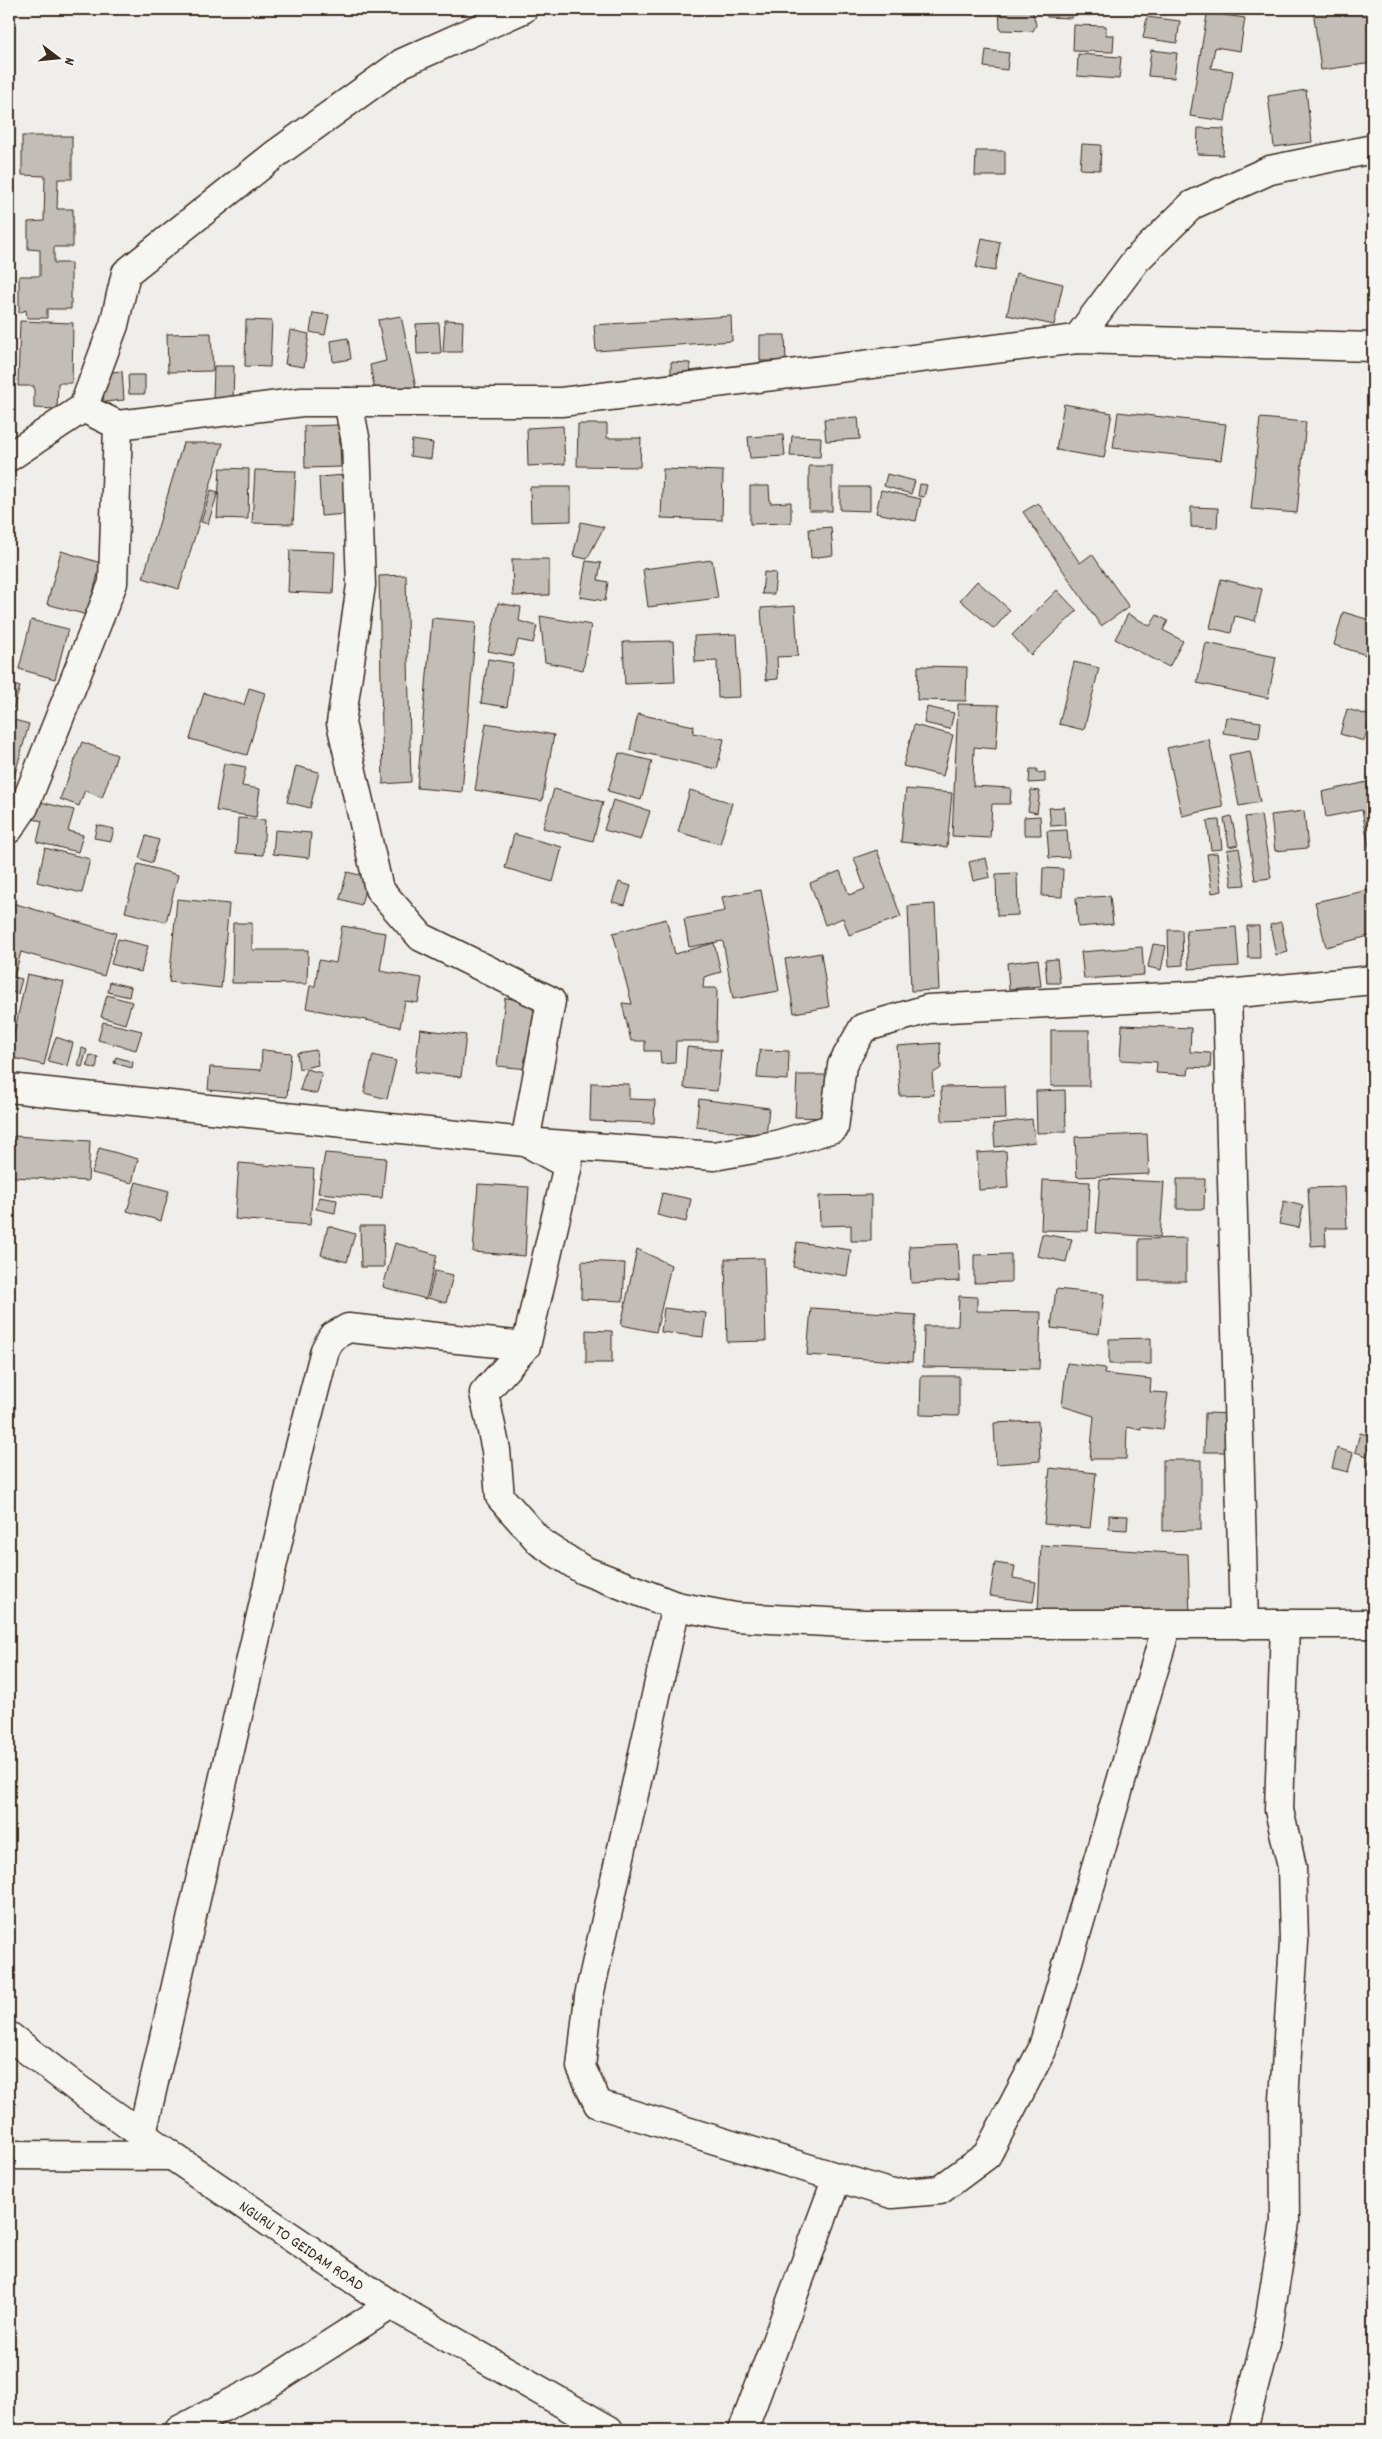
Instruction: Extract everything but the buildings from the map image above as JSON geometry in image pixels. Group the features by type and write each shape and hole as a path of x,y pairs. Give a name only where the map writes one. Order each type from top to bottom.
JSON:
{"street":[{"path":"9,457 83,408 114,325 126,273 277,153 402,63 523,9"},
{"path":"1077,339 1136,260 1192,205 1270,170 1373,149"},
{"path":"83,408 118,425 302,402 561,402 1077,339 1373,347"},
{"path":"348,402 356,442 361,585 341,723 379,889 421,938 551,1001 524,1142"},
{"path":"9,828 24,807 114,583 118,425"},
{"path":"9,1088 524,1142 714,1156 776,1145 834,1128 842,1065 863,1028 928,1010 1227,994 1373,980"},
{"path":"1227,994 1244,1625"},
{"path":"524,1142 568,1165 526,1346 484,1393 496,1450 500,1497 540,1542 583,1570 676,1606 735,1618 864,1624 1373,1624"},
{"path":"142,2134 297,1458 325,1350 332,1337 348,1328 526,1346"},
{"path":"676,1606 589,1996 581,2066 598,2104 892,2194 940,2190 987,2155 1042,2050 1166,1625"},
{"path":"1243,2430 1267,2335 1285,2222 1284,2100 1294,1942 1292,1867 1279,1810 1285,1624"},
{"name":"NGURU TO GEIDAM ROAD","path":"9,2036 81,2091 172,2156 391,2305 610,2430"},
{"path":"9,2155 172,2156"},
{"path":"743,2430 837,2178"},
{"path":"180,2430 268,2384 391,2305"}]}
